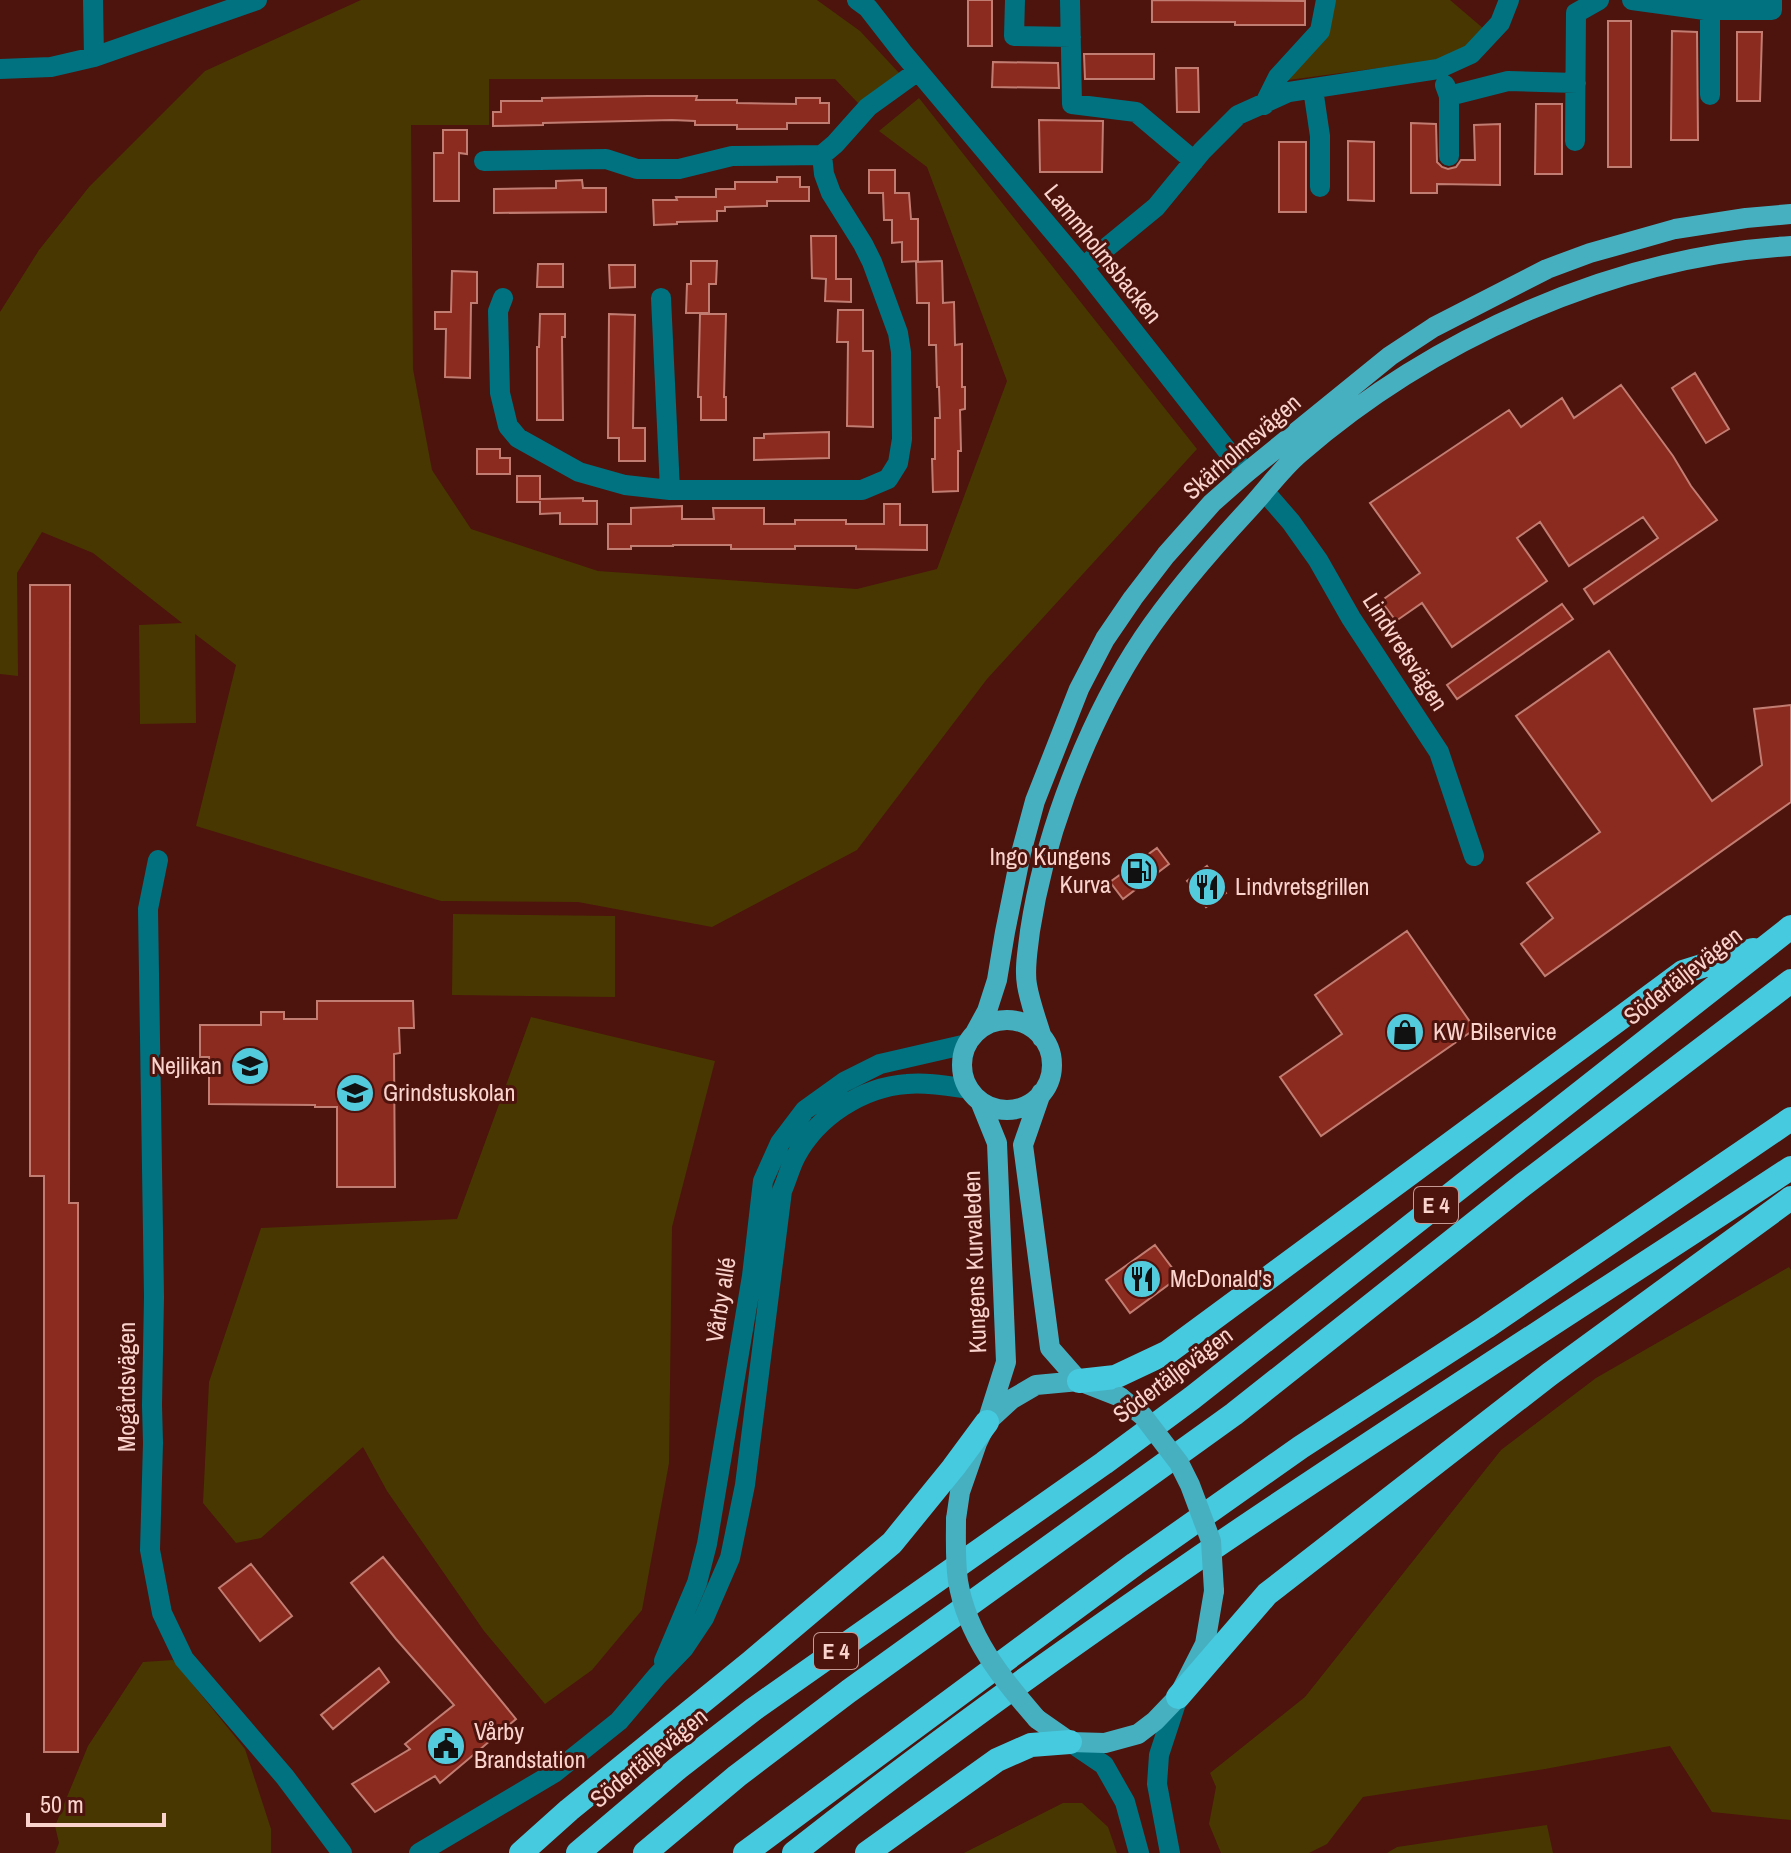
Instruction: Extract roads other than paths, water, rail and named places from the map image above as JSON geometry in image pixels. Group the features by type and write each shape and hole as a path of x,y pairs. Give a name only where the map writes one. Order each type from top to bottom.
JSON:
{"highway":[{"name":"Södertäljevägen","path":"578,1853 678,1768 754,1709 1192,1398 1791,927"},
{"path":"1079,1381 1115,1377 1168,1352 1683,972 1767,946"},
{"path":"645,1853 737,1776 849,1691 1234,1414 1524,1184 1791,981"},
{"path":"745,1853 1135,1564 1301,1447 1486,1327 1791,1119"},
{"path":"794,1853 912,1762 1153,1590 1791,1168"},
{"path":"1178,1697 1267,1594 1550,1374 1791,1198"},
{"path":"521,1853 892,1543 987,1422"},
{"path":"867,1853 997,1760 1031,1745 1070,1742"}],"main road":[{"name":"Skärholmsvägen","path":"971,1039 987,1011 997,980 1021,853 1035,801 1079,689 1105,639 1133,598 1212,503 1390,356 1434,327 1547,269 1590,253 1675,229 1791,214"},
{"name":"Skärholmsvägen","path":"1042,1038 1026,983 1027,955 1042,869 1073,774 1094,726 1143,638 1176,593 1298,454 1364,402 1412,371 1513,318 1584,289 1639,272 1706,256 1786,247"},
{"path":"1246,473 1265,492"},
{"path":"1010,1020 1033,1029 1042,1038 1051,1052 1053,1068 1049,1082 1028,1105 1011,1110 994,1108 974,1095 963,1075 962,1059 971,1039 985,1026 1010,1020"},
{"path":"1041,1093 1023,1145 1050,1348 1079,1381"},
{"name":"Kungens Kurvaleden","path":"974,1095 997,1143 1006,1362 960,1492 956,1519 958,1581 967,1613 983,1649 1002,1679 1037,1719 1070,1742"},
{"path":"987,1422 1012,1399 1036,1385 1079,1381 1120,1397 1143,1416 1179,1463 1211,1541 1214,1591 1205,1644 1178,1697 1138,1734 1105,1743 1070,1742"}],"street":[{"path":"93,0 94,57"},
{"path":"0,69 51,67 94,57 257,0"},
{"name":"Lammholmsbacken","path":"857,0 868,8 1083,267 1246,473"},
{"path":"1015,0 1014,36 1071,37"},
{"path":"1070,0 1072,104 1136,112 1194,161"},
{"path":"1264,105 1278,77 1320,31 1326,0"},
{"path":"1083,267 1156,207 1238,115 1289,92 1438,69 1471,54 1500,23 1509,0"},
{"path":"1575,141 1576,13 1599,0"},
{"path":"1632,0 1710,10 1772,10 1772,0"},
{"path":"1710,10 1710,95"},
{"path":"1438,69 1449,96 1449,156"},
{"path":"484,161 606,159 637,169 679,169 732,156 822,155 868,107 918,71"},
{"path":"1449,96 1508,81 1576,83"},
{"path":"1313,89 1320,136 1320,187"},
{"path":"503,298 498,311 500,393 508,426 518,438 579,472 625,485 670,490 862,490 888,479 898,463 902,439 898,333 872,262 831,193 824,174 822,155"},
{"path":"661,298 670,490"},
{"name":"Lindvretsvägen","path":"1265,492 1318,560 1351,618 1439,752 1474,856"},
{"name":"Mogårdsvägen","path":"158,860 148,909 154,1297 150,1550 162,1613 184,1659 285,1777 342,1853"},
{"name":"Vårby allé","path":"657,1676 697,1583 707,1544 752,1276 763,1181 780,1143 805,1110 844,1082 880,1064 971,1039"},
{"name":"Vårby allé","path":"419,1853 554,1773 619,1721 684,1648 704,1618 730,1558 745,1485 782,1191 797,1155 811,1133 848,1102 890,1086 925,1084 974,1095"},
{"path":"1170,1853 1157,1784 1159,1755 1178,1697"},
{"path":"1070,1742 1104,1765 1125,1802 1139,1853"}],"place":[{"name":"Ingo Kungens Kurva","path":"1139,871"},
{"name":"Lindvretsgrillen","path":"1207,887"},
{"name":"KW Bilservice","path":"1405,1032"},
{"name":"Nejlikan","path":"250,1066"},
{"name":"Grindstuskolan","path":"355,1093"},
{"name":"McDonald's","path":"1142,1279"},
{"name":"Vårby Brandstation","path":"446,1746"}]}
